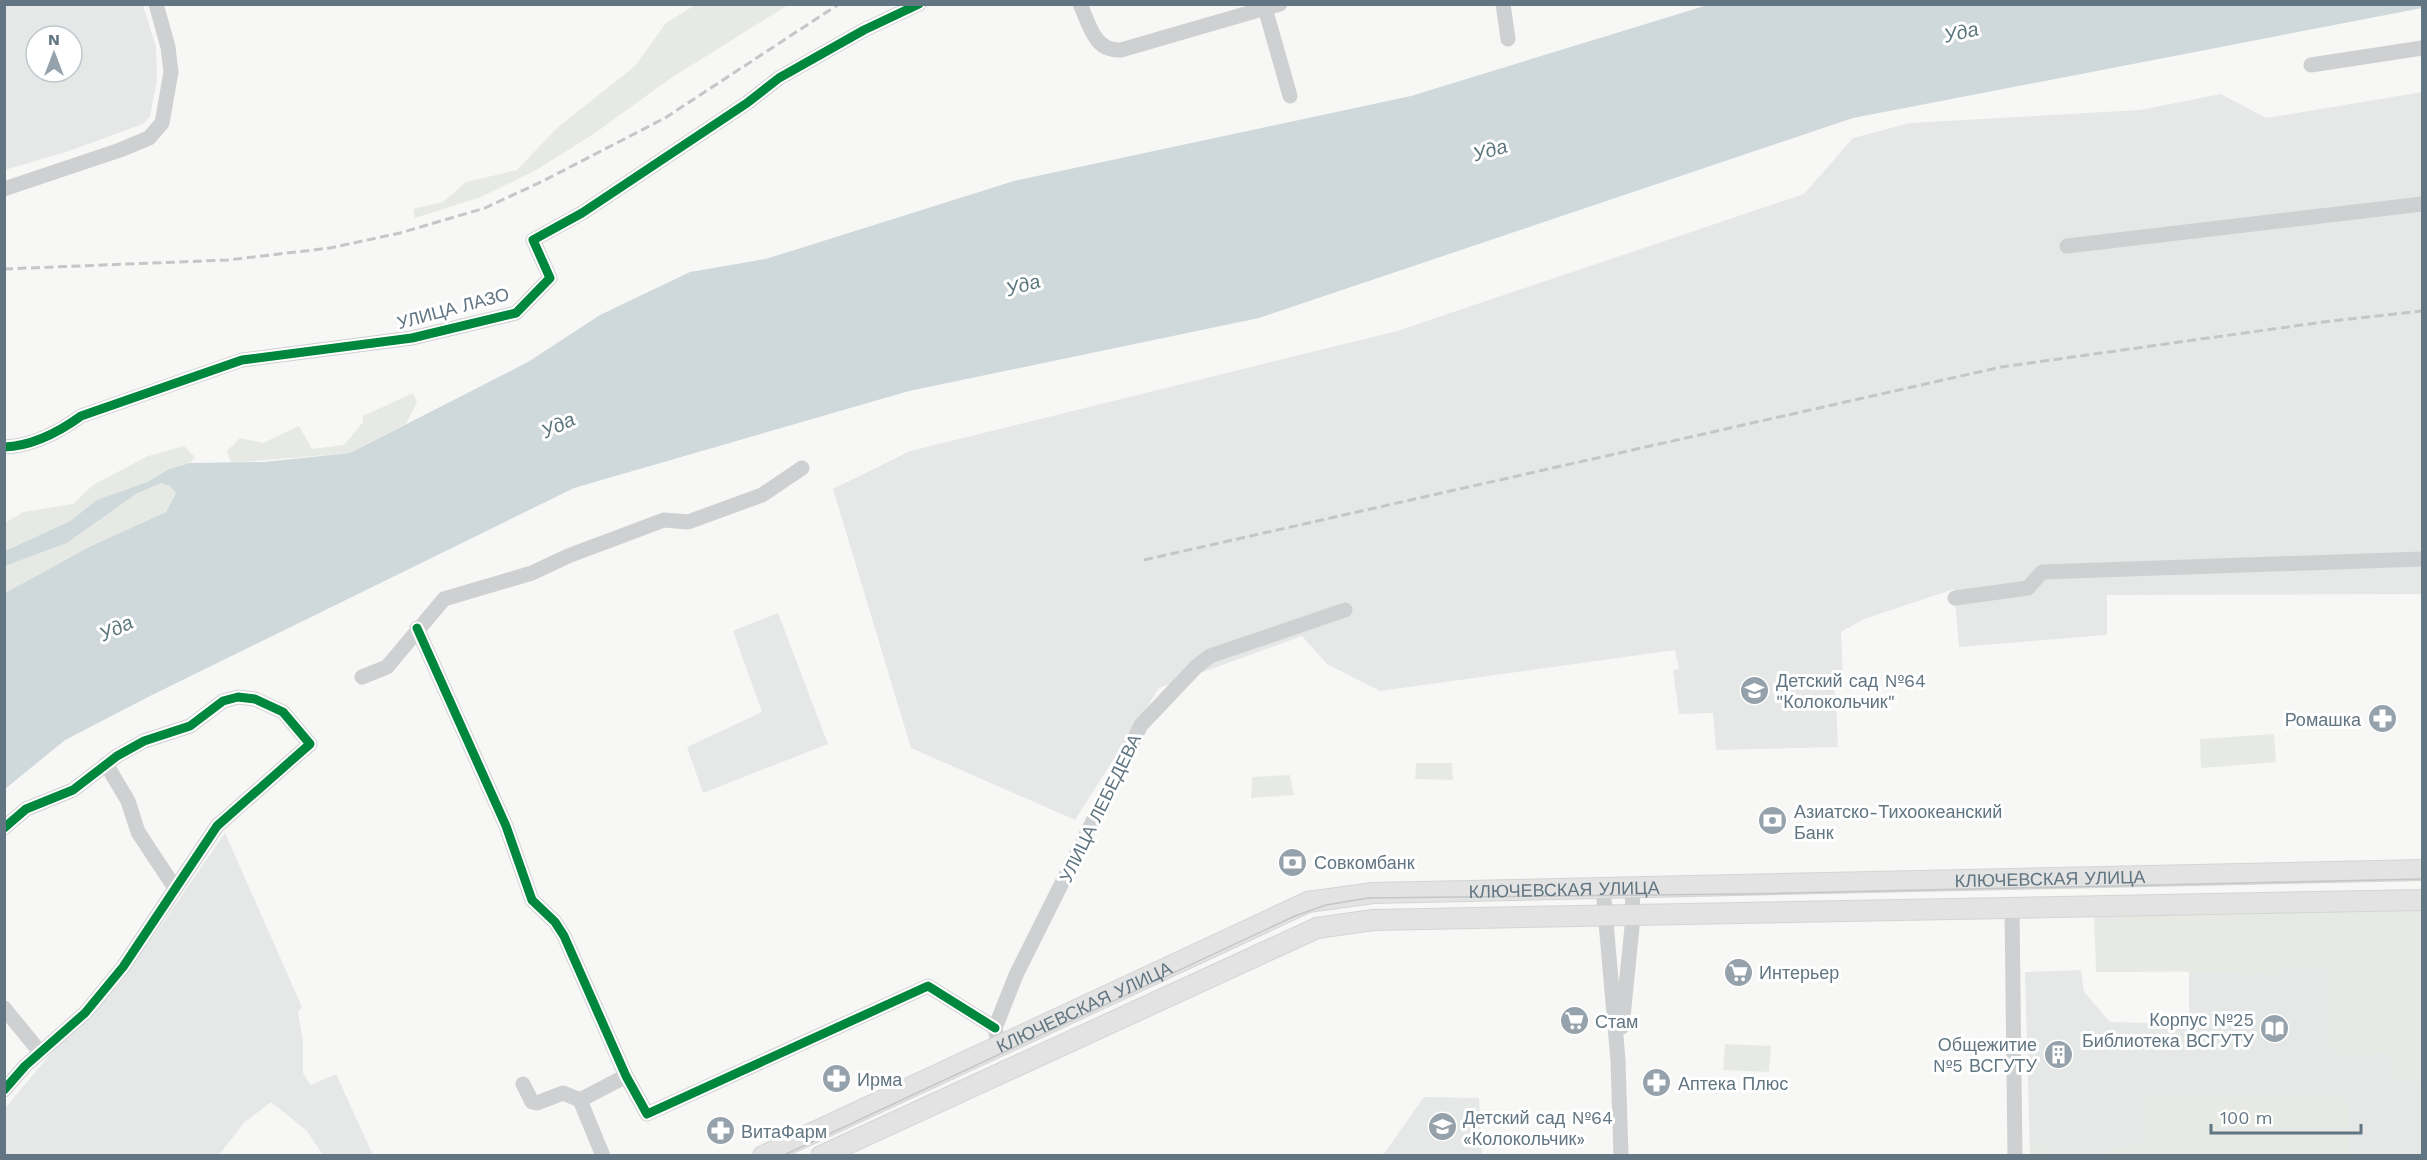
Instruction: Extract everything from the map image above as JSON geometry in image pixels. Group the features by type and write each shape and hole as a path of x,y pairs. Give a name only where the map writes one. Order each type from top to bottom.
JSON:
{"main road":[{"name":"КЛЮЧЕВСКАЯ УЛИЦА","path":"763,1155 998,1037 1308,902 1362,893 2422,870"},
{"name":"КЛЮЧЕВСКАЯ УЛИЦА","path":"821,1155 1317,928 1373,920 1604,918 2422,900"}],"street":[{"path":"4,189 149,138 162,123 171,72 168,47 156,4"},
{"name":"УЛИЦА ЛАЗО","path":"11,447 60,431 81,416 242,360 299,355 412,338 516,313 550,278 532,240 582,213 747,103 778,78 864,30 920,4"},
{"path":"1080,4 1098,44 1109,50 1121,50 1272,6 1290,96"},
{"path":"1503,4 1508,39"},
{"path":"2311,65 2422,48"},
{"path":"2067,246 2422,204"},
{"path":"362,677 387,667 417,628 444,599 532,573 568,556 664,520 688,522 752,499 762,495 802,468"},
{"path":"1955,597 2028,588 2042,572 2422,559"},
{"name":"УЛИЦА ЛЕБЕДЕВА","path":"998,1037 1016,975 1141,725 1196,667 1210,656 1345,610"},
{"path":"417,628 506,826 532,900 555,922 564,936 626,1076 647,1114 654,1113 928,986 998,1037"},
{"path":"4,828 26,809 73,790 106,764 144,741 190,726 223,701 238,697 255,699 284,712 310,744 217,826 123,967 85,1013 40,1052 4,1090"},
{"path":"106,764 128,801 138,831 175,888"},
{"path":"1618,1060 1633,917 1632,887"},
{"path":"1603,888 1618,1060 1621,1155"},
{"path":"2012,909 2015,1155"},
{"path":"4,1008 40,1052"},
{"path":"580,1100 626,1076"},
{"path":"523,1084 532,1102 537,1103 563,1093 580,1100 603,1155"}],"shaded area":[{"path":"5,4 143,5 156,47 157,80 150,117 143,124 69,151 5,170"},
{"path":"695,5 788,5 668,80 598,131 538,169 481,197 415,218 413,209 443,202 466,182 517,170 557,128 635,66 666,23"},
{"path":"2422,92 2422,594 2107,595 2107,635 1959,647 1954,589 1864,619 1841,632 1843,679 1832,681 1836,698 1838,747 1716,750 1713,713 1679,714 1673,670 1679,669 1675,650 1380,691 1327,664 1302,636 1159,688 1075,820 911,748 833,489 910,451 1397,331 1804,194 1853,138 1910,123 2140,110 2221,94 2266,118"},
{"path":"413,393 417,402 406,424 350,453 231,463 227,451 240,438 263,443 299,426 312,449 344,445 363,422 363,416"},
{"path":"184,446 195,457 190,463 169,469 147,482 97,500 70,521 5,551 5,523 23,512 73,504 93,485 148,456"},
{"path":"161,483 170,486 176,493 166,512 89,547 5,593 5,566 67,543 136,494"},
{"path":"778,613 828,744 703,793 687,747 762,712 733,631"},
{"path":"2274,734 2276,762 2201,768 2200,739"},
{"path":"1416,763 1452,763 1453,780 1415,779"},
{"path":"1290,775 1294,795 1251,798 1252,777"},
{"path":"225,833 302,1007 298,1012 303,1041 303,1073 311,1085 336,1074 373,1155 323,1155 307,1131 271,1102 244,1123 219,1155 5,1156 5,1108 53,1051 122,981"},
{"path":"2422,908 2422,1082 2392,1080 2389,1052 2339,1054 2330,1046 2330,971 2096,972 2094,916"},
{"path":"2081,970 2084,992 2110,1022 2189,1024 2189,971 2422,970 2422,1155 2030,1155 2025,972"},
{"path":"1725,1044 1771,1046 1769,1072 1723,1070"},
{"path":"2147,1096 2340,1098 2348,1102 2348,1155 2107,1155 2110,1148 2142,1147 2141,1101"},
{"name":"Детский сад №64 «Колокольчик»","path":"1424,1097 1479,1098 1482,1155 1383,1155"},
{"path":"2030,1146 2045,1146 2048,1149 2048,1155 2030,1155"}],"water":[{"name":"Уда","path":"1711,4 2422,4 2422,8 1853,118 1259,318 909,391 574,488 65,740 5,789 5,593 89,547 166,512 176,493 170,486 161,483 136,494 67,543 5,566 5,551 70,521 97,500 147,482 169,469 190,463 264,462 350,453 528,362 600,315 690,272 766,259 1014,181 1411,96"}],"tram line":[{"path":"782,1156 1295,916 1326,905 1368,898 1744,894 2422,879"}],"railway":[{"path":"4,269 228,260 330,248 400,233 485,208 665,118 839,4"},
{"path":"1144,560 2001,367 2323,322 2422,311"}],"cycle path":[{"path":"4,447 35,441 55,433 81,416 242,360 412,338 516,313 550,278 533,240 582,213 747,103 779,78 864,30 919,4"},
{"path":"417,628 506,826 532,900 555,922 564,936 626,1076 647,1114 928,986 995,1028"},
{"path":"4,828 26,809 73,790 117,756 144,741 190,726 223,701 238,697 255,699 283,712 310,744 217,826 123,967 85,1013 25,1066 4,1090"}],"place":[{"name":"Детский сад №64 \"Колокольчик\"","path":"1755,690"},
{"name":"Ромашка","path":"2382,719"},
{"name":"Азиатско-Тихоокеанский Банк","path":"1773,821"},
{"name":"Совкомбанк","path":"1293,862"},
{"name":"Интерьер","path":"1738,972"},
{"name":"Стам","path":"1574,1021"},
{"name":"Корпус №25 Библиотека ВСГУТУ","path":"2275,1029"},
{"name":"Общежитие №5 ВСГУТУ","path":"2058,1054"},
{"name":"Ирма","path":"836,1079"},
{"name":"Аптека Плюс","path":"1657,1083"},
{"name":"Детский сад №64 «Колокольчик»","path":"1442,1127"},
{"name":"ВитаФарм","path":"720,1131"}]}
